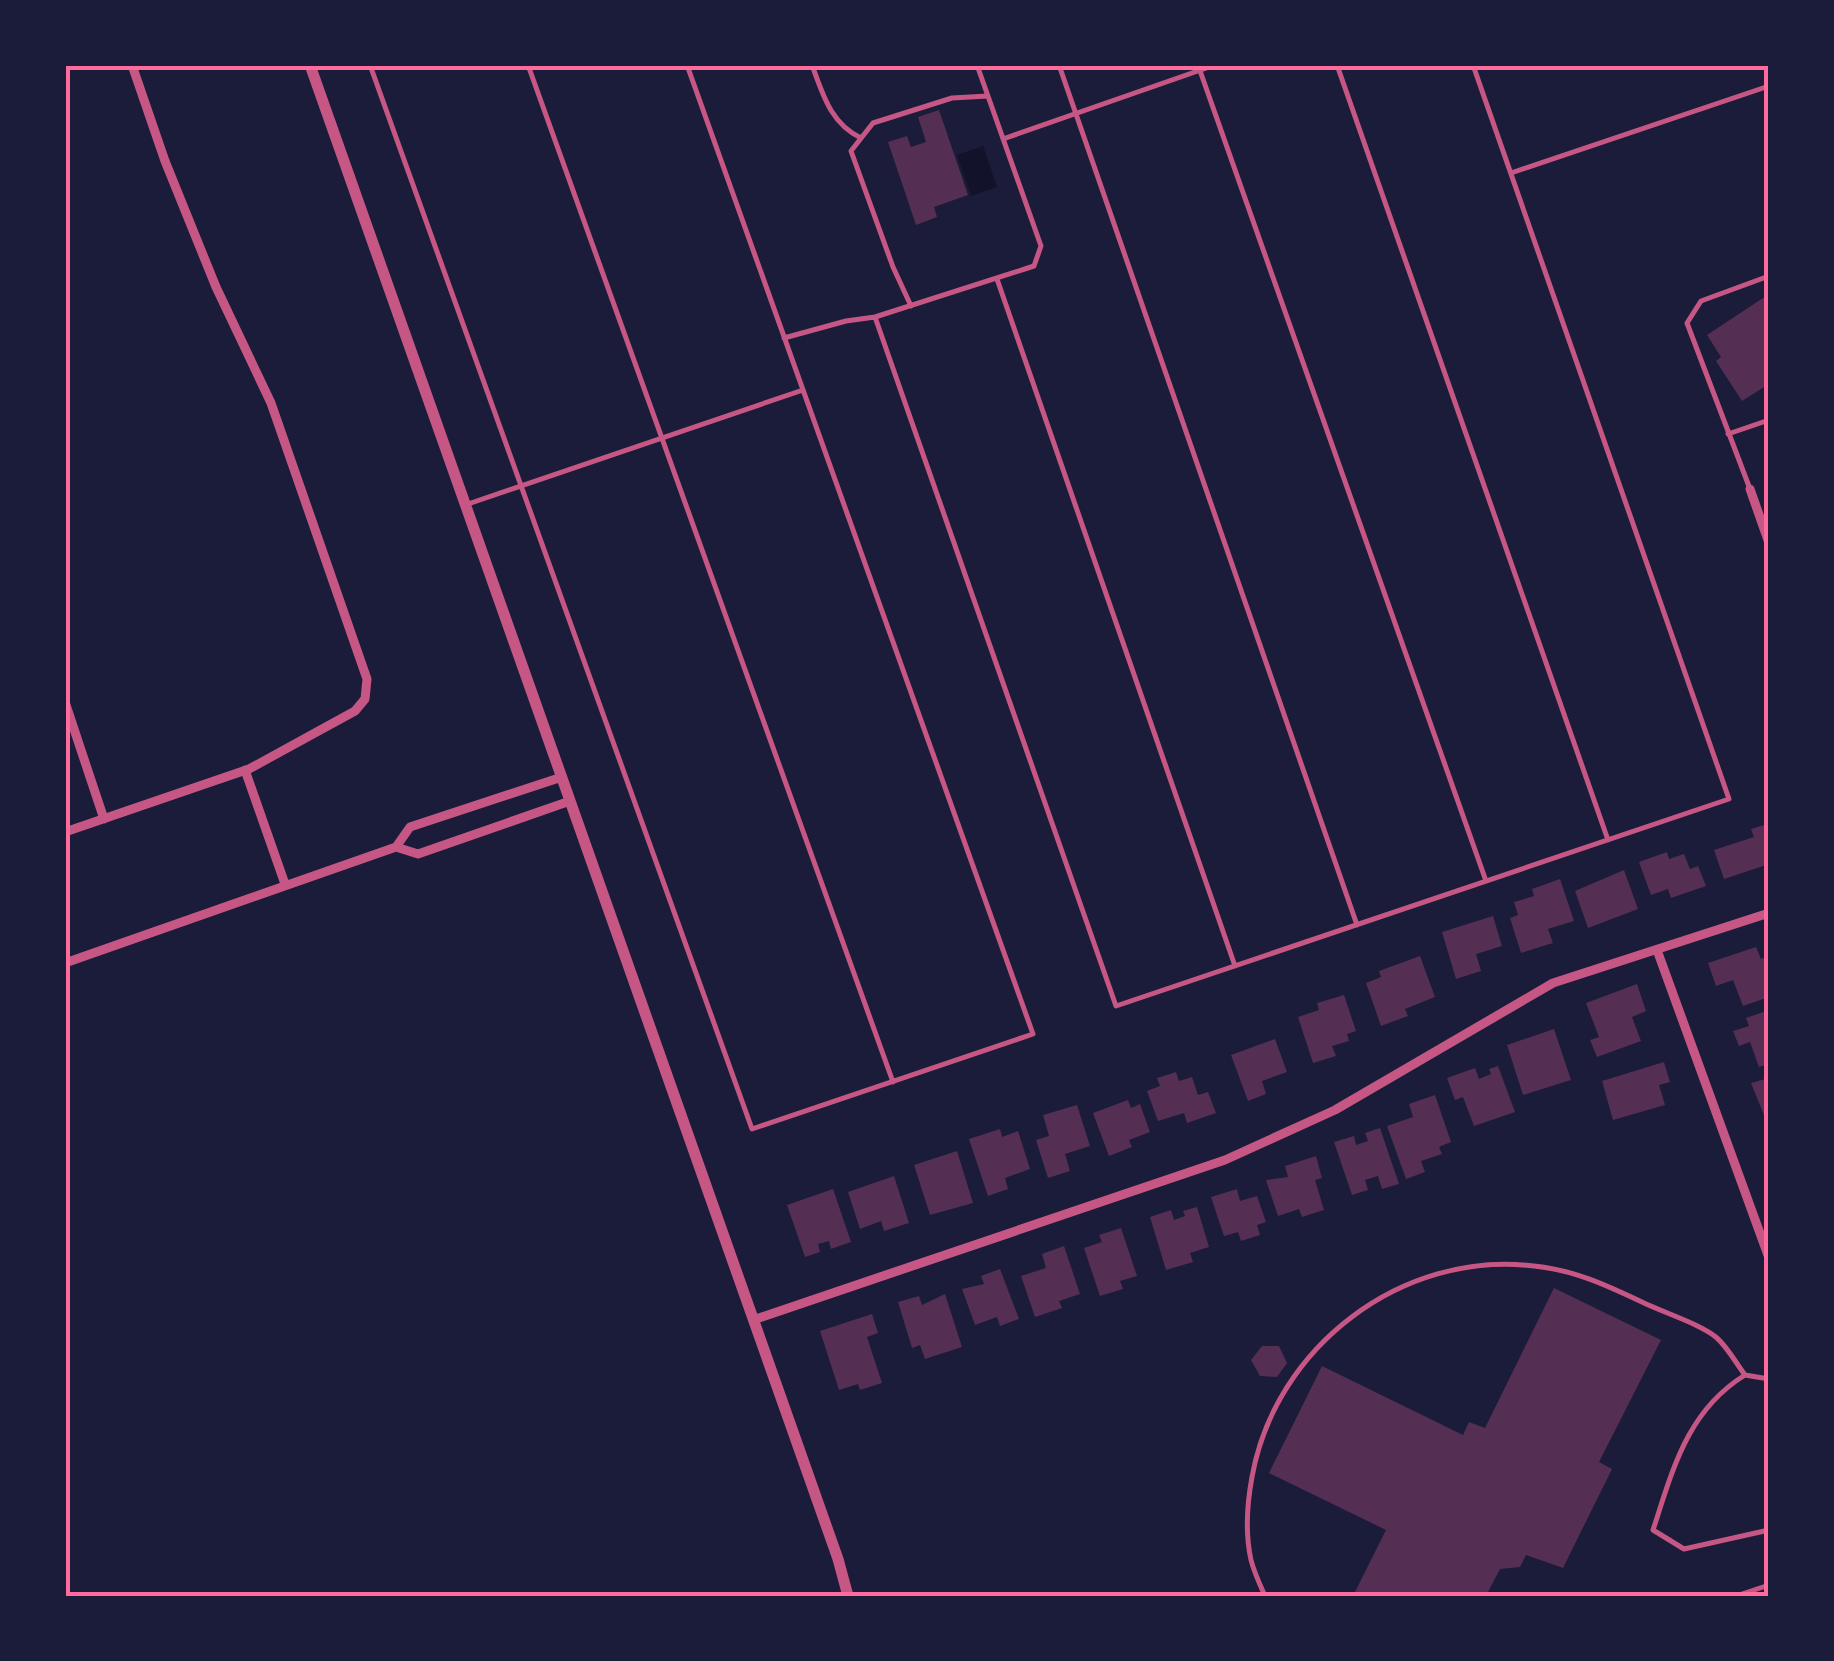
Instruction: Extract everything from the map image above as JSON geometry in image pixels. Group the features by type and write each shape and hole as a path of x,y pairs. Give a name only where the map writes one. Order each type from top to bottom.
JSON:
{"street":[{"path":"65,832 245,770 355,711 365,698 367,678 272,403 201,251 132,65"},
{"path":"310,65 848,1596"},
{"path":"1750,489 1769,543"},
{"path":"65,702 104,819"},
{"path":"245,770 286,884"},
{"path":"65,964 396,846 410,827 562,777"},
{"path":"396,846 418,854 570,801"},
{"path":"753,1320 1226,1160 1335,1110 1553,983 1769,914"},
{"path":"1657,950 1769,1258"}],"lane":[{"path":"370,65 752,1129 1033,1034 687,65"},
{"path":"528,65 892,1082"},
{"path":"812,65 833,116 845,130 862,138"},
{"path":"784,338 875,317 1034,266 1041,246 977,65"},
{"path":"1059,65 1357,924"},
{"path":"1003,139 1215,65"},
{"path":"1337,65 1608,840"},
{"path":"875,317 1116,1006 1729,799 1473,65"},
{"path":"1199,68 1486,881"},
{"path":"1511,174 1769,86"},
{"path":"911,306 851,151 873,123 952,98 988,96"},
{"path":"1750,489 1687,322 1701,302 1769,276"},
{"path":"997,279 1235,966"},
{"path":"466,505 803,390"},
{"path":"1728,434 1769,420"},
{"path":"1265,1596 1251,1560 1247,1507 1257,1450 1282,1395 1312,1350 1369,1304 1425,1277 1484,1266 1517,1265 1586,1276 1716,1337 1745,1375"},
{"path":"1769,1379 1745,1375 1720,1390 1682,1444 1653,1530 1684,1549 1769,1530"},
{"path":"1736,1596 1769,1585"}],"shaded area":[{"path":"983,146 997,187 971,196 957,155"}],"building":[{"path":"939,110 968,195 934,207 937,217 916,225 888,142 907,136 911,147 926,142 918,117"},
{"path":"1769,294 1769,384 1742,401 1716,361 1721,357 1707,335"},
{"path":"1764,825 1769,840 1769,864 1724,879 1714,850 1754,837 1751,829"},
{"path":"1667,852 1669,859 1684,854 1690,869 1698,866 1706,886 1671,898 1668,889 1651,895 1639,862"},
{"path":"1624,870 1638,909 1588,928 1575,891"},
{"path":"1560,879 1574,921 1548,929 1553,943 1521,953 1510,918 1518,915 1514,902 1534,896 1532,889"},
{"path":"1493,916 1502,946 1476,954 1481,971 1456,979 1442,932"},
{"path":"1756,947 1761,959 1769,956 1769,997 1743,1006 1733,980 1716,986 1708,963"},
{"path":"1420,956 1435,997 1405,1009 1408,1016 1381,1026 1366,983 1381,977 1379,971"},
{"path":"1637,984 1646,1011 1632,1017 1641,1041 1597,1057 1590,1040 1599,1037 1586,1003"},
{"path":"1344,995 1356,1031 1347,1034 1349,1041 1332,1046 1336,1056 1313,1063 1298,1017 1319,1010 1317,1003"},
{"path":"1769,1010 1769,1064 1759,1067 1750,1042 1739,1046 1733,1031 1749,1026 1746,1018"},
{"path":"1554,1029 1571,1080 1523,1095 1507,1045"},
{"path":"1275,1039 1287,1072 1262,1081 1266,1094 1248,1101 1231,1055"},
{"path":"1664,1062 1670,1082 1659,1085 1665,1105 1613,1120 1602,1081"},
{"path":"1498,1066 1515,1112 1474,1126 1463,1097 1455,1100 1447,1078 1475,1068 1479,1079"},
{"path":"1176,1072 1179,1081 1192,1077 1198,1095 1208,1092 1216,1113 1187,1123 1184,1113 1158,1121 1147,1091 1160,1086 1157,1078"},
{"path":"1769,1078 1769,1124 1768,1125 1751,1083"},
{"path":"1435,1095 1451,1142 1439,1147 1442,1154 1421,1161 1425,1172 1406,1179 1387,1126 1413,1117 1409,1104"},
{"path":"1128,1100 1131,1108 1140,1104 1150,1132 1129,1140 1132,1147 1109,1156 1093,1113"},
{"path":"1077,1105 1090,1146 1065,1154 1070,1171 1048,1178 1036,1140 1049,1136 1043,1115"},
{"path":"1380,1128 1399,1184 1382,1189 1378,1176 1365,1180 1368,1190 1352,1195 1334,1142 1354,1136 1356,1145 1368,1141 1365,1133"},
{"path":"1000,1129 1002,1137 1018,1131 1030,1169 1005,1178 1008,1189 988,1196 969,1139"},
{"path":"957,1151 973,1203 930,1215 914,1165"},
{"path":"1316,1156 1322,1178 1315,1180 1324,1210 1302,1217 1299,1209 1278,1216 1266,1180 1288,1177 1285,1166"},
{"path":"894,1176 909,1223 884,1231 881,1221 860,1229 848,1192"},
{"path":"833,1189 851,1242 831,1249 829,1241 818,1244 820,1252 805,1257 787,1205"},
{"path":"1237,1189 1240,1201 1257,1196 1266,1222 1257,1225 1260,1235 1241,1241 1238,1232 1224,1236 1211,1197"},
{"path":"1197,1207 1209,1247 1190,1253 1193,1262 1166,1270 1150,1217 1171,1210 1174,1220 1185,1216 1183,1211"},
{"path":"1121,1228 1137,1276 1120,1281 1123,1289 1100,1296 1084,1248 1102,1242 1099,1235"},
{"path":"1064,1246 1080,1294 1059,1301 1062,1308 1035,1317 1021,1276 1046,1268 1042,1254"},
{"path":"1000,1269 1019,1319 1000,1326 997,1317 975,1325 962,1289 984,1284 981,1276"},
{"path":"1554,1288 1661,1340 1599,1462 1612,1469 1563,1568 1526,1555 1520,1567 1500,1569 1486,1596 1353,1596 1386,1530 1269,1473 1322,1366 1463,1435 1469,1422 1485,1428"},
{"path":"945,1294 962,1347 925,1359 920,1345 912,1348 898,1302 919,1296 922,1305"},
{"path":"872,1314 878,1333 867,1337 882,1383 860,1390 858,1384 839,1390 820,1331"},
{"path":"1262,1346 1279,1346 1287,1363 1277,1377 1260,1376 1251,1360"}]}
